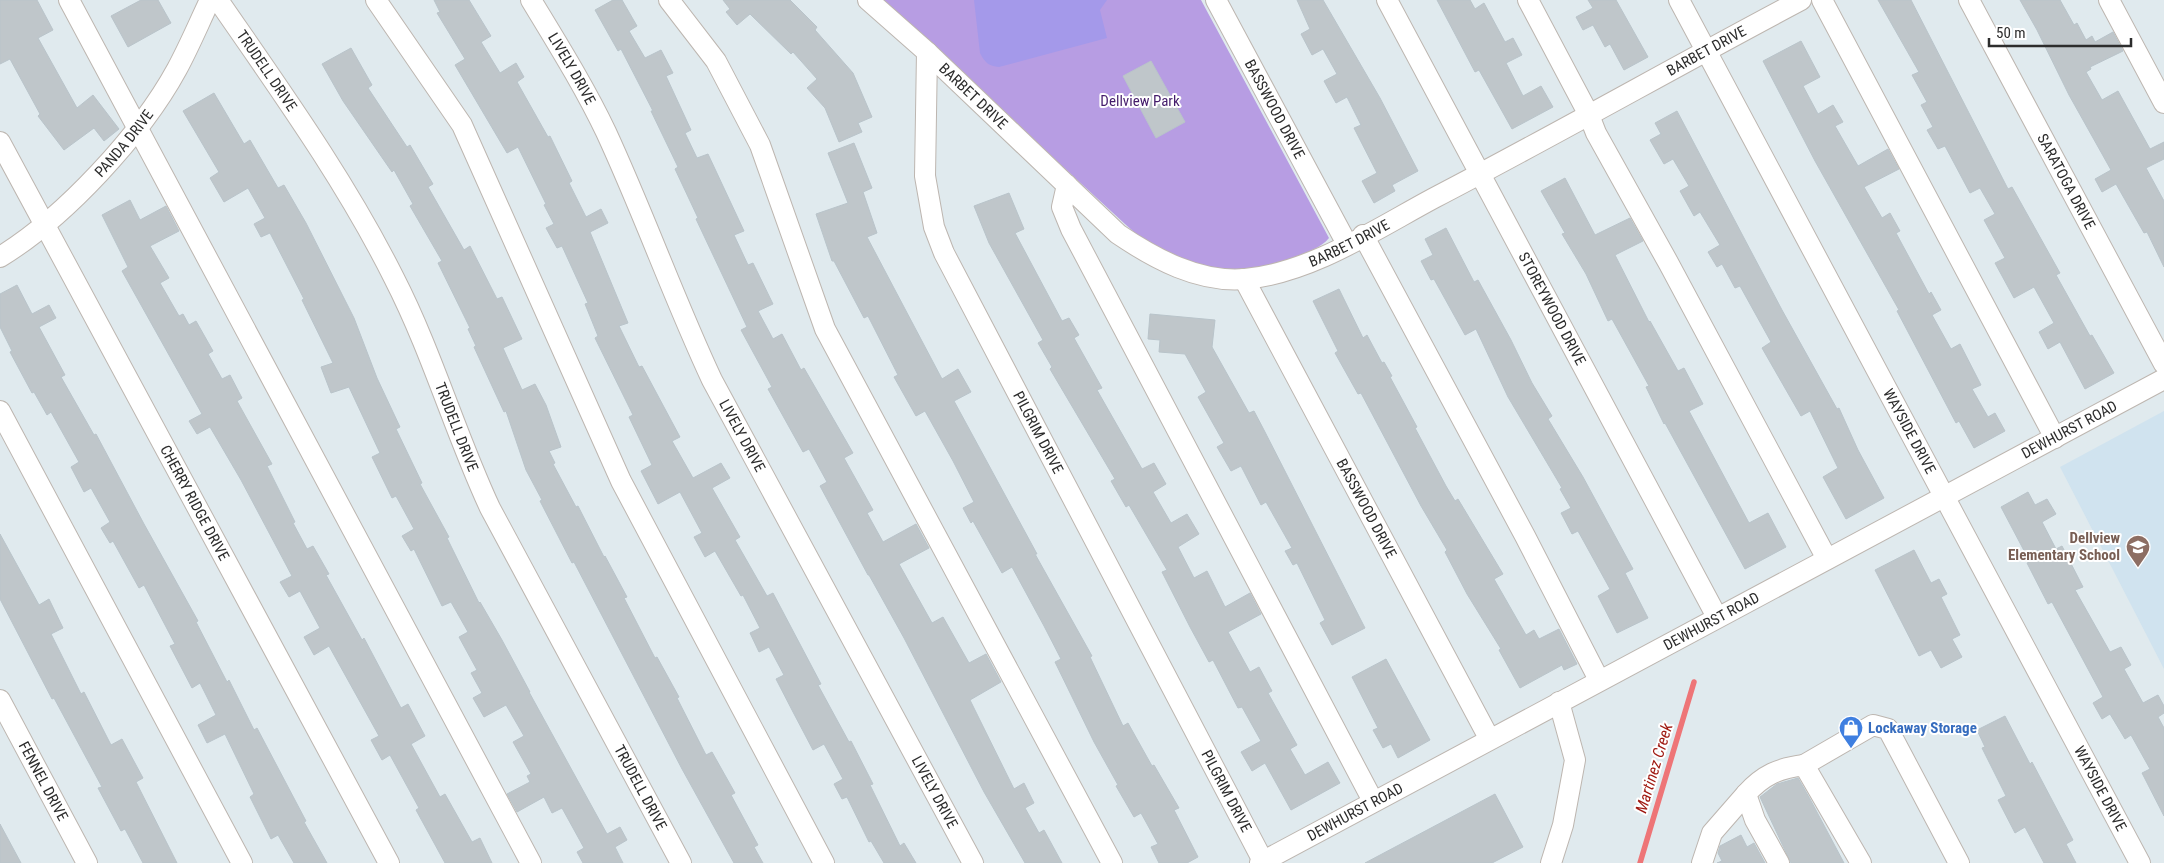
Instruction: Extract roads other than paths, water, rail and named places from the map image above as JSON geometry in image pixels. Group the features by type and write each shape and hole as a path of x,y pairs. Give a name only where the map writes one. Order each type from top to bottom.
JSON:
{"street":[{"path":"69,0 531,863"},
{"name":"PANDA DRIVE","path":"0,257 30,238 44,226 107,163 137,128 177,69 210,0"},
{"name":"TRUDELL DRIVE","path":"218,0 349,196 374,240 414,322 467,459 490,508 681,863"},
{"path":"376,0 462,125 621,481 824,863"},
{"name":"LIVELY DRIVE","path":"531,0 570,64 605,131 636,201 684,322 712,380 973,863"},
{"path":"669,0 716,61 760,145 825,329 1112,863"},
{"path":"868,0 927,52"},
{"name":"BASSWOOD DRIVE","path":"1216,0 1525,536 1599,680"},
{"name":"STOREYWOOD DRIVE","path":"1387,0 1718,618"},
{"path":"1528,0 1589,114 1596,133 1669,264 1827,559"},
{"name":"WAYSIDE DRIVE","path":"1679,0 2140,863"},
{"name":"BARBET DRIVE","path":"927,52 1118,234 1152,257 1188,271 1225,279 1244,279 1273,275 1308,264 1480,174 1801,0"},
{"path":"1822,0 2055,438"},
{"name":"SARATOGA DRIVE","path":"1969,0 2164,364"},
{"path":"2109,0 2164,103"},
{"name":"PILGRIM DRIVE","path":"927,52 925,176 934,227 944,253 1262,862"},
{"name":"CHERRY RIDGE DRIVE","path":"0,142 389,863"},
{"path":"1067,185 1062,207 1071,229 1373,802"},
{"name":"BASSWOOD DRIVE","path":"1244,279 1489,738"},
{"name":"DEWHURST ROAD","path":"1262,862 1489,738 1944,498 2164,379"},
{"path":"0,411 242,863"},
{"name":"FENNEL DRIVE","path":"0,700 87,863"},
{"path":"1551,863 1563,825 1575,760 1559,702"},
{"path":"1702,863 1712,833 1753,786 1782,768 1804,765 1873,725 1888,729 1959,863"},
{"path":"1804,765 1861,863"},
{"path":"1746,794 1755,820 1779,863"}],"waterway":[{"name":"Martinez Creek","path":"1640,863 1694,682"}],"place":[{"name":"Dellview Elementary School","path":"2138,568"},
{"name":"Lockaway Storage","path":"1851,749"}],"park label":[{"name":"Dellview Park","path":"1140,101"}]}
